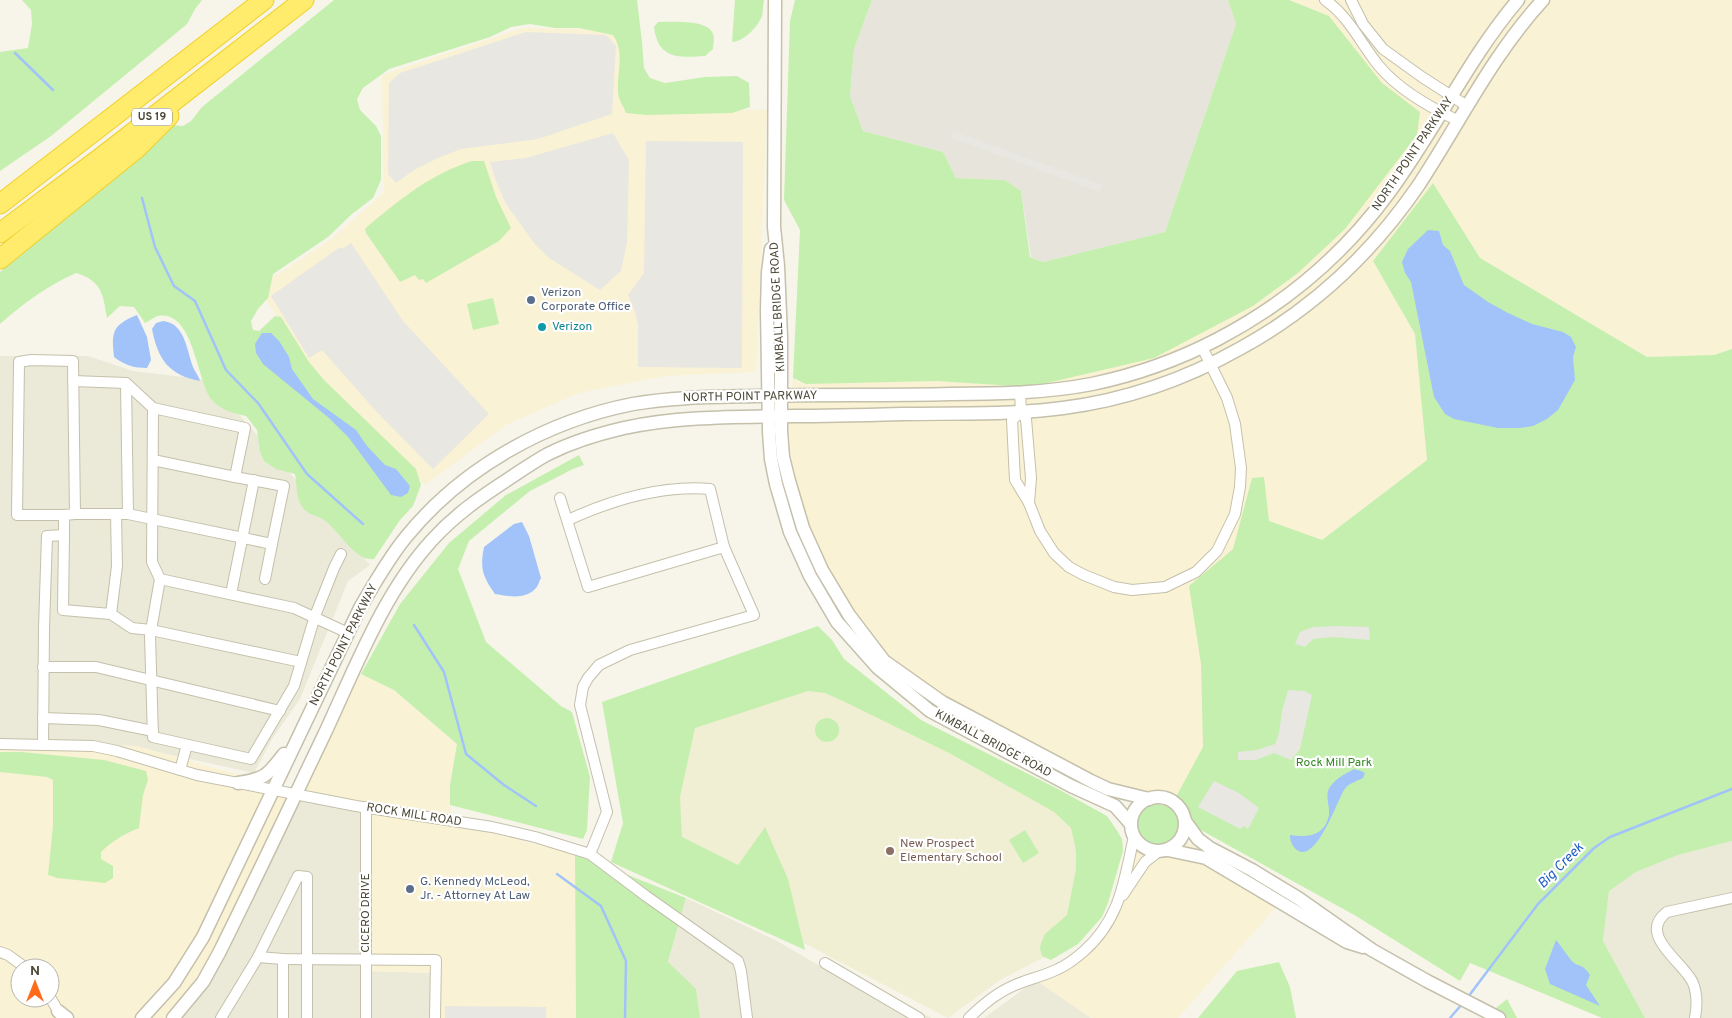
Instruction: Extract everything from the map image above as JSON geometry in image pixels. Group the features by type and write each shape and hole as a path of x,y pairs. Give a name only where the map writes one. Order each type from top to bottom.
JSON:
{"highway":[{"name":"US 19","path":"0,204 264,0"},
{"name":"US 19","path":"0,233 304,0"},
{"path":"0,259 137,148 168,118 188,89"}],"street":[{"name":"KIMBALL BRIDGE ROAD","path":"775,0 774,227 768,272 775,395 771,459 782,509 790,532 816,587 837,622 858,648 878,668 930,711 1071,786 1115,806 1130,823"},
{"path":"1325,0 1342,13 1380,67 1397,84 1458,121"},
{"path":"1351,0 1363,24 1383,49 1451,97 1467,106"},
{"name":"NORTH POINT PARKWAY","path":"142,1018 168,991 194,955 360,608 382,570 406,537 424,517 472,475 536,435 569,421 633,404 675,398 775,395 1020,393 1074,387 1112,379 1167,362 1202,347 1263,313 1298,288 1329,261 1360,229 1389,193 1498,26 1518,0"},
{"name":"NORTH POINT PARKWAY","path":"174,1018 192,997 212,966 368,642 396,588 435,537 479,497 545,456 595,436 636,426 697,419 774,416 1020,412 1084,405 1126,395 1171,381 1211,364 1258,338 1296,313 1342,275 1363,254 1416,189 1467,106 1516,32 1543,0"},
{"path":"1020,412 1012,420 1015,480 1030,503 1040,531 1054,553 1069,567 1114,588 1149,590 1165,587 1196,572 1208,562 1221,544 1235,514 1240,487 1241,468 1235,424 1227,398 1202,347"},
{"path":"63,610 64,535 69,515 73,361 31,360 19,362 17,514 69,515 128,514 272,544"},
{"path":"73,381 126,382 153,408 246,428 235,476"},
{"path":"126,382 128,514"},
{"path":"1020,393 1020,412 1026,419 1027,429 1031,478 1030,503"},
{"path":"153,408 152,562 160,579 150,636 153,737 251,759 294,686 315,616 334,568 342,554"},
{"name":"KIMBALL BRIDGE ROAD","path":"774,416 795,504 812,549 825,576 849,615 884,661 942,702 1091,781 1108,788 1149,799"},
{"path":"536,435 545,456"},
{"path":"153,460 284,486 265,579"},
{"path":"231,594 254,480"},
{"path":"568,520 599,506 662,490 710,489 724,547 754,615 630,650 599,665 588,678 583,687 580,705 606,812 590,854"},
{"path":"560,498 588,587 724,547"},
{"path":"111,614 118,566 116,514"},
{"path":"43,745 47,536 64,535"},
{"path":"160,579 294,608 368,642"},
{"path":"45,612 63,610 111,614 132,628 151,630 301,662"},
{"path":"43,667 96,667 280,711"},
{"path":"43,718 99,720 153,731"},
{"path":"238,783 264,777 297,739"},
{"name":"ROCK MILL ROAD","path":"0,744 93,746 117,750 197,775 366,807 492,827 535,836 590,854 646,896 738,960 747,1018"},
{"path":"180,770 187,744"},
{"path":"1372,950 1347,942 1206,858 1150,850 1142,847 1134,836 1130,823 1132,814 1137,807 1149,799 1161,798 1170,800 1179,809 1198,839 1210,848 1252,870 1372,950 1499,1018"},
{"name":"CICERO DRIVE","path":"366,807 366,1018"},
{"path":"969,1018 987,1001 1007,989 1059,969 1080,955 1106,927 1120,900 1130,887 1144,862 1175,845 1181,838 1185,821"},
{"path":"1120,900 1134,836"},
{"path":"221,1018 258,957 298,876 307,877 308,1018"},
{"path":"1695,1018 1696,997 1694,984 1664,948 1658,933 1659,921 1667,912 1732,898"},
{"path":"0,952 12,958"},
{"path":"258,957 283,959 436,960 435,1018"},
{"path":"283,959 283,1018"},
{"path":"825,963 919,1018"}],"shaded area":[{"path":"872,0 1228,0 1236,24 1165,232 1043,262 1031,257 1021,191 1005,180 956,178 943,152 863,131 850,96 854,49"},
{"path":"1289,0 1732,0 1732,349 1714,355 1647,357 1480,258 1433,183 1373,261 1415,334 1427,460 1322,540 1159,829 1236,867 1285,897 1178,1018 1091,1018 1036,980 1103,931 1143,813 1144,803 1120,786 951,712 907,696 862,639 794,538 789,413 793,378 799,382 936,381 1030,387 1253,306 1298,273 1345,229 1420,112 1382,83 1329,16"},
{"path":"522,28 625,30 623,110 767,110 756,372 664,376 579,393 506,425 425,485 310,368 258,287 330,240 384,193 382,75"},
{"path":"526,32 606,35 616,46 612,114 538,139 461,149 414,170 396,183 388,174 389,83 400,73"},
{"path":"953,131 1102,185 1100,192 951,138"},
{"path":"613,133 629,160 627,242 621,271 600,290 549,258 534,243 506,204 490,162 526,158"},
{"path":"646,141 743,142 742,368 638,367 638,325 635,311 628,295 644,273"},
{"path":"351,243 403,321 489,414 433,469 375,410 322,350 309,358 271,296 340,247 342,249"},
{"path":"0,356 88,356 133,371 209,380 370,565 348,581 300,699 272,739 254,773 137,746 0,742"},
{"path":"1313,627 1369,627 1370,640 1333,637 1313,639 1305,647 1295,644 1300,632"},
{"path":"361,674 394,690 457,744 450,785 451,823 575,854 576,1018 432,1018 434,973 365,971 365,806 298,792"},
{"name":"New Prospect Elementary School","path":"820,682 1110,831 1091,927 1043,958 1000,980 948,1018 665,871 696,716"},
{"path":"1288,690 1305,691 1312,695 1300,749 1291,760 1274,753 1256,760 1238,760 1238,752 1257,750 1275,744"},
{"path":"0,742 137,746 298,792 206,981 169,1018 0,1018"},
{"path":"1214,781 1239,793 1259,808 1248,829 1244,826 1240,829 1198,807"},
{"path":"298,792 365,805 366,971 434,973 432,1018 169,1018"},
{"path":"1732,841 1732,1018 1645,1018 1603,941 1609,890 1636,872 1678,855"},
{"path":"686,898 777,941 818,965 932,1018 700,1018 696,989 668,963"},
{"path":"1036,980 1091,1018 984,1018"},
{"path":"445,1006 546,1007 546,1018 445,1018"}],"green space":[{"path":"22,0 202,0 187,24 51,136 0,171 0,52 28,48 32,24 31,10"},
{"path":"334,0 637,0 644,68 650,78 665,83 705,77 737,76 749,83 750,107 732,113 647,115 626,113 619,98 620,58 613,35 579,28 555,28 530,24 511,27 490,37 389,69 363,88 357,99 360,110 376,126 381,136 381,180 373,198 352,214 328,237 273,274 268,298 258,309 251,321 253,330 259,331 275,316 281,317 309,362 324,380 416,469 421,485 413,506 400,520 374,559 360,556 330,525 305,510 298,496 295,474 276,469 264,461 260,452 257,430 246,416 232,413 212,400 202,379 187,335 180,324 170,317 158,316 145,323 134,307 120,306 107,318 102,295 96,284 85,276 76,273 36,296 0,324 0,272 3,269 30,248 84,197 157,136 174,125 183,126 191,121 202,107"},
{"path":"735,0 764,0 762,16 757,25 745,37 732,42"},
{"path":"795,0 872,0 854,49 850,96 863,131 943,152 956,178 1005,180 1021,191 1030,257 1043,262 1165,232 1236,24 1228,0 1289,0 1329,16 1382,83 1420,112 1417,135 1345,229 1298,273 1253,306 1154,358 1030,387 936,381 806,384 793,378 800,230 784,200 790,21"},
{"path":"658,22 688,22 704,26 710,29 713,34 713,49 705,56 686,57 671,54 665,51 656,38 654,27"},
{"path":"472,161 484,161 496,197 511,228 499,241 426,283 423,279 419,280 415,275 400,282 365,229 393,206 430,180 457,166"},
{"name":"Rock Mill Park","path":"1433,183 1480,258 1647,357 1714,355 1732,349 1732,841 1678,855 1636,872 1609,891 1603,941 1645,1018 1602,1018 1470,963 1460,981 1356,916 1179,818 1180,838 1176,843 1170,845 1149,842 1141,836 1136,828 1136,819 1139,811 1146,805 1156,804 1170,808 1203,747 1201,664 1189,586 1233,549 1252,478 1264,477 1269,521 1322,540 1427,460 1415,334 1373,261"},
{"path":"493,298 499,324 473,330 467,304"},
{"path":"579,455 584,465 530,491 469,541 458,569 486,642 561,706 572,712 590,777 587,830 583,839 450,805 450,785 457,744 394,690 361,674 400,604 449,543 506,495"},
{"path":"818,626 832,640 844,659 921,720 1058,789 1107,816 1122,839 1123,851 1102,917 1078,944 1051,960 1042,956 1040,949 1045,934 1067,915 1076,869 1076,851 1071,828 1054,812 951,754 825,693 808,691 695,728 680,797 682,837 738,865 765,827 788,879 805,950 611,862 623,823 602,702"},
{"path":"827,718 835,722 839,730 835,738 827,742 819,738 815,730 819,722"},
{"path":"0,752 21,752 104,760 146,771 148,780 143,795 139,828 118,838 101,852 101,859 113,866 113,878 105,883 57,878 48,875 53,825 53,780 47,777 0,772"},
{"path":"1025,830 1039,853 1023,863 1009,840"},
{"path":"575,854 686,898 668,962 696,989 700,1018 576,1018"},
{"path":"1279,962 1290,987 1296,1018 1198,1018 1237,971"},
{"path":"1507,999 1517,1018 1484,1018"}],"water":[{"path":"1428,230 1439,231 1443,245 1450,251 1464,285 1508,313 1532,324 1563,332 1571,337 1576,347 1573,357 1575,380 1558,410 1547,419 1533,426 1498,428 1454,419 1445,414 1434,397 1411,282 1405,273 1402,262 1408,249"},
{"path":"137,315 147,337 151,360 147,368 129,366 114,357 113,341 115,330 123,322"},
{"path":"163,321 170,323 181,332 200,381 180,375 162,357 152,329 156,323"},
{"path":"262,333 271,333 279,341 289,357 292,369 313,399 356,430 367,446 385,465 396,469 410,486 408,493 401,497 391,495 349,438 329,418 263,364 256,353 255,344"},
{"path":"522,522 529,536 541,578 536,588 526,595 505,596 495,594 483,572 484,547 514,524"},
{"path":"1354,769 1365,773 1363,778 1345,788 1330,820 1316,843 1308,850 1301,852 1293,846 1290,835 1309,836 1324,827 1329,815 1328,791 1330,787 1339,778"},
{"path":"1556,940 1573,962 1584,968 1590,975 1586,985 1600,1006 1550,984 1545,969"}],"waterway":[{"path":"15,53 53,90"},
{"path":"142,198 155,247 174,286 195,301 226,370 258,403 307,474 363,524"},
{"path":"414,625 444,672 466,754 504,785 536,806"},
{"name":"Big Creek","path":"1468,997 1538,904 1594,848 1610,837 1732,789"},
{"path":"557,874 601,906 626,961 625,1018"},
{"name":"Big Creek","path":"1450,1018 1463,1003"}],"place":[{"name":"Verizon Corporate Office","path":"531,300"},
{"name":"Verizon","path":"542,327"},
{"name":"New Prospect Elementary School","path":"890,851"},
{"name":"G. Kennedy McLeod, Jr. - Attorney At Law","path":"410,889"}]}
